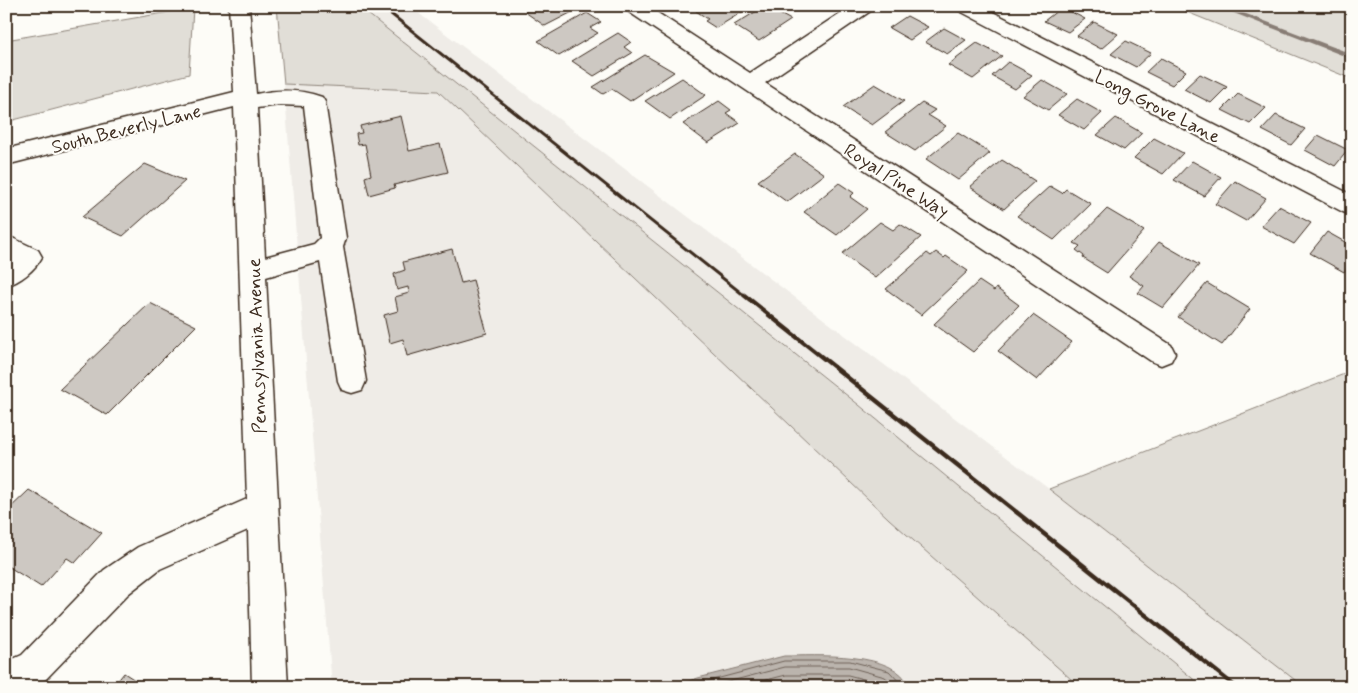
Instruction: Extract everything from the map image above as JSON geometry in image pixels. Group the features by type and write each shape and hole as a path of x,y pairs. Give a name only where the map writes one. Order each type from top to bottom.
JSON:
{"street":[{"name":"Pennsylvania Avenue","path":"239,6 245,100 270,687"},
{"name":"Royal Pine Way","path":"633,6 1161,353"},
{"path":"750,83 865,6"},
{"name":"Long Grove Lane","path":"965,6 1352,206"},
{"name":"South Beverly Lane","path":"6,157 213,106 245,100 290,96 303,98 314,102 333,238 330,247"},
{"path":"6,245 29,257 6,276"},
{"path":"252,270 321,252 330,247 352,381"},
{"path":"6,681 34,667 116,582 149,558 263,507"}],"shaded area":[{"path":"277,6 358,6 859,405 1203,687 1080,687 889,519 438,91 284,84"},
{"path":"358,6 409,6 1049,489 1304,687 1203,687 859,405"},
{"path":"1172,6 1352,6 1352,79"},
{"path":"193,8 189,74 6,122 6,40"},
{"path":"284,84 438,91 889,519 1080,687 332,687"},
{"path":"1352,371 1352,687 1304,687 1049,489"}],"water":[{"path":"784,656 834,656 873,661 889,667 902,675 909,687 671,687 698,678"}],"building":[{"path":"535,6 578,6 580,8 545,26 525,12"},
{"path":"704,6 743,6 747,9 716,28 705,21 708,19 696,11"},
{"path":"765,6 791,20 759,41 734,25"},
{"path":"1062,7 1085,19 1068,32 1044,21"},
{"path":"587,13 601,22 590,28 598,33 559,56 538,41"},
{"path":"907,16 928,27 910,40 889,28"},
{"path":"1094,22 1118,34 1101,49 1077,36"},
{"path":"944,28 966,40 947,54 925,42"},
{"path":"618,33 631,42 624,47 632,53 594,76 572,61"},
{"path":"1126,41 1151,53 1136,67 1111,54"},
{"path":"977,43 1002,56 973,79 948,65"},
{"path":"645,55 674,72 630,101 612,89 603,94 593,87"},
{"path":"1161,58 1186,71 1172,85 1146,72"},
{"path":"1008,62 1032,75 1015,89 992,76"},
{"path":"1200,74 1227,87 1211,103 1184,89"},
{"path":"682,78 706,95 670,119 645,101"},
{"path":"1042,80 1067,94 1048,110 1023,96"},
{"path":"875,84 904,101 872,125 843,107"},
{"path":"1238,94 1266,108 1250,124 1222,110"},
{"path":"1077,99 1102,113 1084,130 1058,115"},
{"path":"719,101 731,110 726,113 740,123 708,143 683,124"},
{"path":"922,103 935,110 928,115 946,126 915,151 885,132"},
{"path":"1276,115 1305,129 1291,145 1262,130"},
{"path":"401,116 409,151 440,144 448,172 394,185 395,188 369,195 365,177 371,175 365,144 358,145 356,134 362,133 360,126"},
{"path":"1116,118 1142,133 1124,150 1097,135"},
{"path":"958,133 990,153 958,180 926,159"},
{"path":"1318,135 1348,150 1335,166 1305,150"},
{"path":"1154,138 1183,153 1163,174 1134,158"},
{"path":"795,154 824,174 787,202 758,181"},
{"path":"1002,160 1035,181 1004,209 970,187"},
{"path":"1192,161 1221,177 1204,196 1174,180"},
{"path":"145,164 185,181 123,236 82,217"},
{"path":"1235,181 1266,198 1246,221 1215,204"},
{"path":"839,183 854,193 850,197 867,209 837,235 804,212"},
{"path":"1050,186 1062,193 1066,189 1091,204 1054,240 1017,216"},
{"path":"1279,206 1311,223 1294,244 1261,226"},
{"path":"1107,209 1144,231 1107,273 1083,258 1084,256 1076,250 1080,246 1074,243"},
{"path":"880,222 893,230 900,224 921,237 875,278 842,254"},
{"path":"1327,232 1352,246 1352,262 1344,272 1310,253"},
{"path":"1159,242 1199,265 1163,308 1138,293 1144,286 1129,276"},
{"path":"452,249 461,283 473,280 487,333 407,356 403,339 390,343 384,315 398,311 395,297 409,293 408,287 397,290 394,274 405,270 403,262"},
{"path":"936,252 944,258 946,256 968,271 921,315 886,289 927,253 931,256"},
{"path":"979,281 994,291 996,288 1019,305 973,352 934,324"},
{"path":"1207,283 1250,309 1222,345 1178,317"},
{"path":"150,303 196,326 107,415 60,389"},
{"path":"1033,315 1072,342 1037,380 998,351"},
{"path":"29,490 102,533 75,563 67,558 41,587 6,565 6,512"},
{"path":"124,673 146,687 113,687"}],"waterway":[{"path":"1219,6 1352,57"}],"railway":[{"path":"381,6 745,296"},
{"path":"744,295 1236,687"}]}
